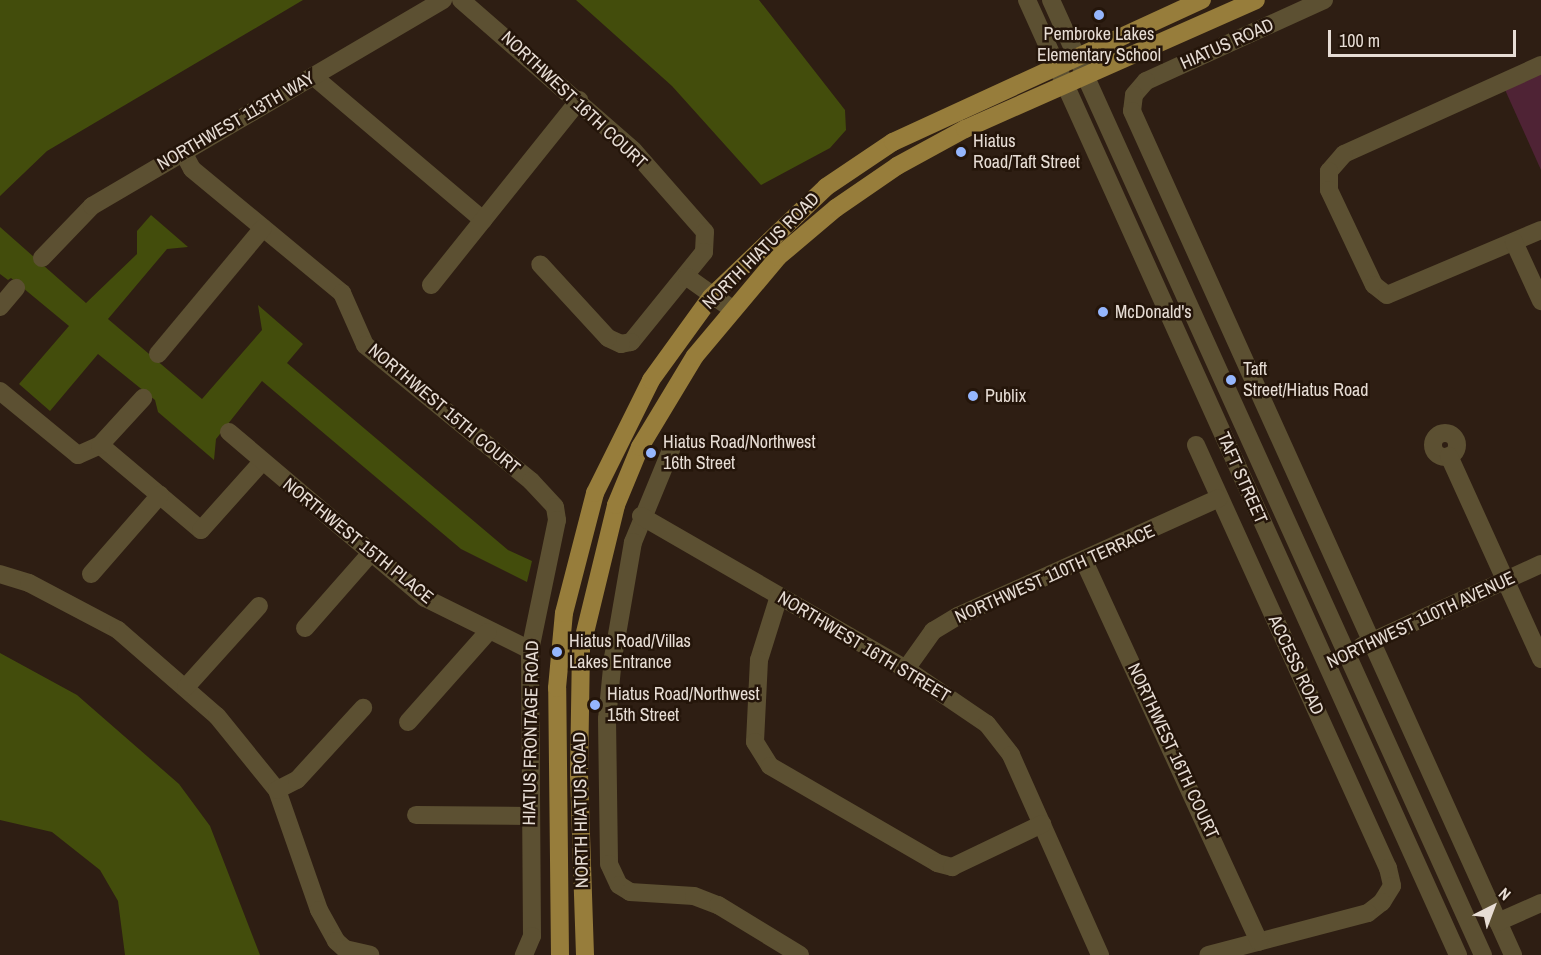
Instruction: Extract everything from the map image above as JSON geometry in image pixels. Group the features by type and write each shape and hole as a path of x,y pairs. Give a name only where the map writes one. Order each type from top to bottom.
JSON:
{"main road":[{"name":"NORTH HIATUS ROAD","path":"560,955 557,688 564,613 595,493 651,380 711,297 782,224 835,180 893,142 1202,0"},
{"name":"NORTH HIATUS ROAD","path":"585,955 579,686 581,649 599,563 616,505 640,447 670,392 732,309 778,257 836,208 897,166 965,129 1085,77 1218,8 1256,0"},
{"path":"557,688 579,686"}],"street":[{"name":"NORTHWEST 113TH WAY","path":"42,258 92,206 443,0"},
{"name":"NORTHWEST 16TH COURT","path":"461,0 579,100 633,150 705,232 704,252 687,277"},
{"name":"TAFT STREET","path":"1027,0 1458,955"},
{"name":"TAFT STREET","path":"1051,0 1483,955"},
{"name":"HIATUS ROAD","path":"1324,0 1146,81 1134,95 1132,111 1372,641"},
{"path":"1541,65 1344,154 1329,171 1329,190 1374,285 1387,295 1541,230"},
{"path":"313,76 483,220"},
{"path":"431,285 579,100"},
{"name":"NORTHWEST 15TH COURT","path":"183,153 192,169 342,292 365,345 531,481 550,502 557,515"},
{"path":"158,354 263,228"},
{"path":"1514,242 1541,301"},
{"path":"1144,261 1165,252"},
{"path":"540,264 608,338 621,344 631,342 642,333 687,277 711,297 732,309"},
{"path":"0,307 16,288"},
{"path":"1200,383 1220,375"},
{"path":"0,391 78,455 100,445 143,398"},
{"name":"NORTHWEST 15TH PLACE","path":"229,432 261,463 425,598 488,632 530,650"},
{"path":"100,445 201,530 261,463"},
{"name":"ACCESS ROAD","path":"1196,445 1388,868 1392,886 1382,902 1368,913 1259,942"},
{"path":"671,450 641,516 629,562 609,689 609,864 619,885 630,892 694,896 800,955"},
{"path":"1449,456 1541,659"},
{"path":"91,574 160,495"},
{"name":"NORTHWEST 110TH TERRACE","path":"906,669 933,631 958,616 1219,498"},
{"name":"HIATUS FRONTAGE ROAD","path":"525,954 532,936 529,816 530,650 557,515"},
{"name":"NORTHWEST 16TH STREET","path":"641,516 906,669 987,724 1011,755 1100,955"},
{"path":"305,628 370,554"},
{"name":"NORTHWEST 16TH COURT","path":"1084,561 1259,942"},
{"name":"NORTHWEST 110TH AVENUE","path":"1302,678 1372,641 1541,564"},
{"path":"0,574 29,582 118,630 217,716 277,790 319,910 336,941 345,949 370,955"},
{"path":"778,596 759,660 755,742 770,766 938,863 952,867 1042,824"},
{"path":"186,687 260,606"},
{"path":"408,722 488,632"},
{"path":"1372,641 1513,955"},
{"path":"529,685 557,688"},
{"path":"579,686 609,689"},
{"path":"277,790 297,780 363,708"},
{"path":"416,815 529,816"},
{"path":"1498,922 1541,903"},
{"path":"1208,955 1259,942"}],"shaded area":[{"path":"0,0 303,0 47,151 0,196"},
{"path":"576,0 759,0 845,110 846,130 830,148 761,185 672,86"},
{"path":"1541,65 1541,170 1502,83"},
{"path":"151,215 188,247 167,249 108,319 202,399 262,330 258,305 303,344 287,363 508,550 532,561 527,582 461,549 262,381 216,439 214,460 158,412 155,400 98,354 50,411 19,384 69,326 11,278 8,280 0,274 0,227 86,303 137,254 137,231"},
{"path":"0,653 77,695 179,784 210,826 260,955 125,955 118,901 100,870 52,832 0,820"}],"place":[{"name":"Pembroke Lakes Elementary School","path":"1099,15"},
{"name":"Hiatus Road/Taft Street","path":"961,152"},
{"name":"McDonald's","path":"1103,312"},
{"name":"Taft Street/Hiatus Road","path":"1231,380"},
{"name":"Publix","path":"973,396"},
{"name":"Hiatus Road/Northwest 16th Street","path":"651,453"},
{"name":"Hiatus Road/Villas Lakes Entrance","path":"557,652"},
{"name":"Hiatus Road/Northwest 15th Street","path":"595,705"}]}
